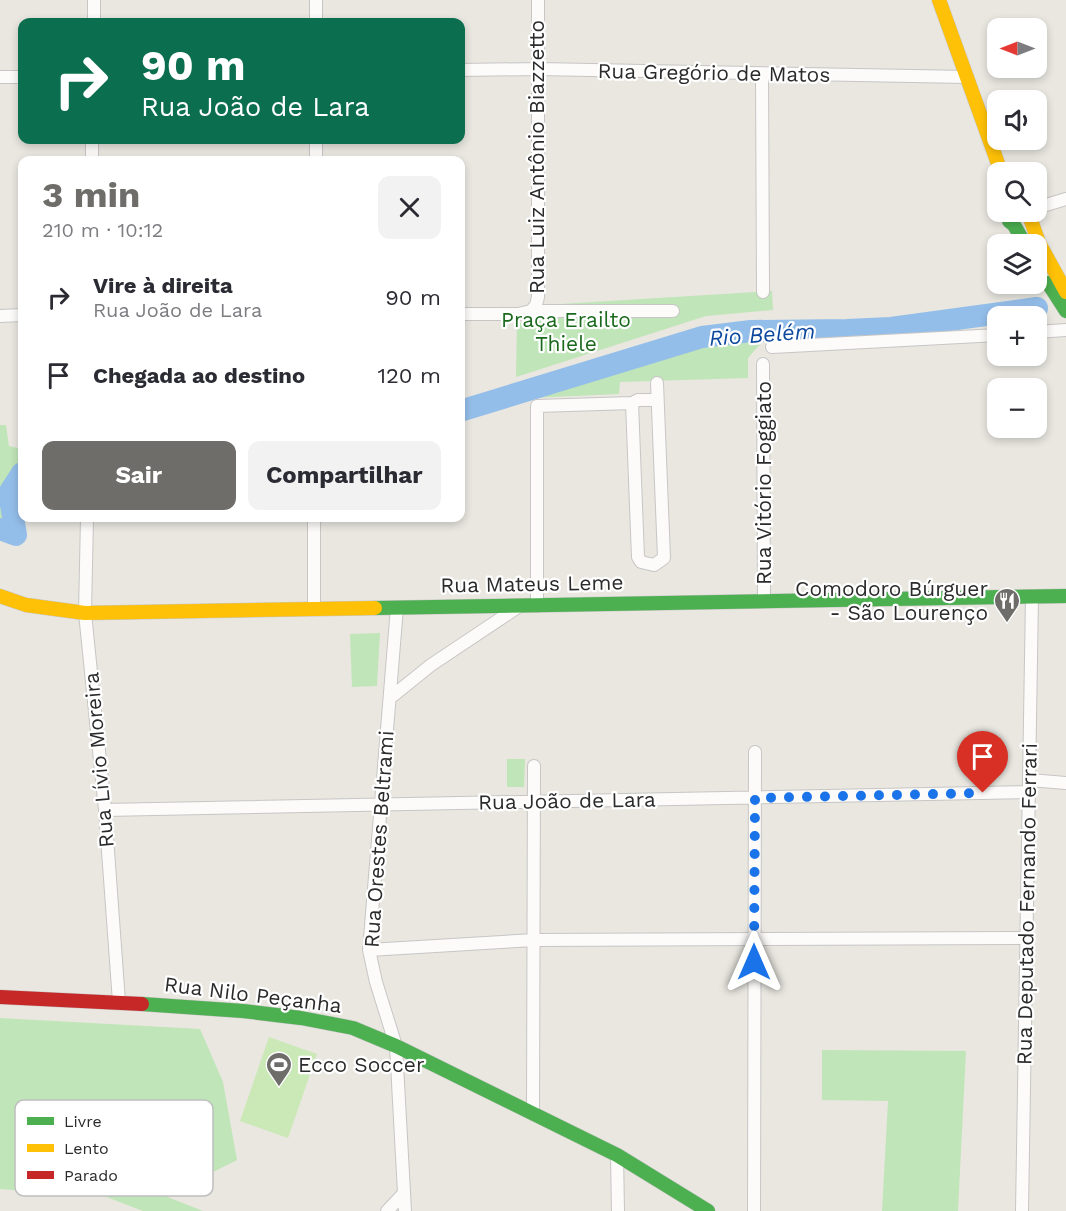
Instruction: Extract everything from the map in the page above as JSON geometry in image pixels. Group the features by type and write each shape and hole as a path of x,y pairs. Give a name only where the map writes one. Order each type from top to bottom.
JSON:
{"main road":[{"path":"939,0 997,162"},
{"path":"1010,222 1019,234"},
{"path":"1014,225 1026,222"},
{"path":"1034,222 1045,254 1066,292"},
{"path":"1047,281 1066,311"},
{"name":"Rua Mateus Leme","path":"0,596 26,605 85,613 1066,596"},
{"name":"Rua Nilo Peçanha","path":"0,997 119,1002 243,1011 333,1023 370,1034 617,1155 708,1211"}],"street":[{"path":"94,0 94,18"},
{"path":"316,0 316,18"},
{"name":"Rua Luiz Antônio Biazzetto","path":"531,311 538,297 538,0"},
{"name":"Rua Gregório de Matos","path":"465,70 538,69 967,78"},
{"path":"762,74 763,292"},
{"path":"0,77 18,76"},
{"path":"1047,207 1066,199"},
{"path":"465,314 518,314 531,311 673,311"},
{"path":"0,316 18,315"},
{"path":"1047,331 1066,330"},
{"path":"772,347 987,336"},
{"name":"Rua Vitório Foggiato","path":"763,364 764,601"},
{"path":"632,403 638,557 641,562 654,565 664,558 657,383"},
{"path":"537,606 537,406 657,400"},
{"name":"Rua Lívio Moreira","path":"87,522 85,613 105,810 119,1002"},
{"path":"314,522 314,608"},
{"name":"Rua Deputado Fernando Ferrari","path":"1022,1211 1032,597"},
{"path":"390,698 431,665 522,605"},
{"name":"Rua Orestes Beltrami","path":"397,607 369,950 376,982 396,1046 405,1211"},
{"path":"754,1211 755,752"},
{"path":"533,1114 534,766"},
{"name":"Rua João de Lara","path":"105,810 755,798 1066,783"},
{"path":"369,950 534,940 1026,938"},
{"path":"617,1155 618,1211"},
{"path":"387,1211 404,1193"}],"green space":[{"name":"Praça Erailto Thiele","path":"772,291 773,310 706,316 516,377 517,323 541,321 544,305"},
{"path":"768,335 748,358 748,378 620,382 619,394 530,398 683,352"},
{"path":"0,425 6,425 9,446 18,448 20,541 0,532"},
{"path":"380,633 377,686 352,687 350,634"},
{"path":"507,759 525,759 524,787 507,787"},
{"path":"0,1018 200,1029 223,1082 237,1160 213,1172 213,1100 15,1100 15,1190 0,1189"},
{"name":"Ecco Soccer","path":"269,1037 317,1054 288,1138 240,1121"},
{"path":"822,1050 966,1051 958,1211 882,1211 888,1101 822,1100"},
{"path":"104,1196 165,1196 203,1211 143,1211"}],"waterway":[{"name":"Rio Belém","path":"465,409 702,337 751,331 891,328 987,315"},
{"name":"Rio Belém","path":"0,529 16,535 9,493 18,479"}],"traffic: fast":[{"path":"1010,222 1019,234"},
{"path":"1048,283 1066,311"},
{"path":"375,608 1066,596"},
{"path":"142,1004 243,1011 301,1018 353,1028 396,1046 617,1155 708,1211"}],"traffic: slow":[{"path":"939,0 997,162"},
{"path":"1032,222 1039,243 1066,292"},
{"path":"0,596 26,605 85,613 375,608"}],"traffic: jam":[{"path":"0,997 142,1004"}],"place":[{"name":"Comodoro Búrguer - São Lourenço","path":"1007,624"},
{"name":"Ecco Soccer","path":"279,1088"}],"route":[{"path":"754,962 755,798 983,793"}]}
